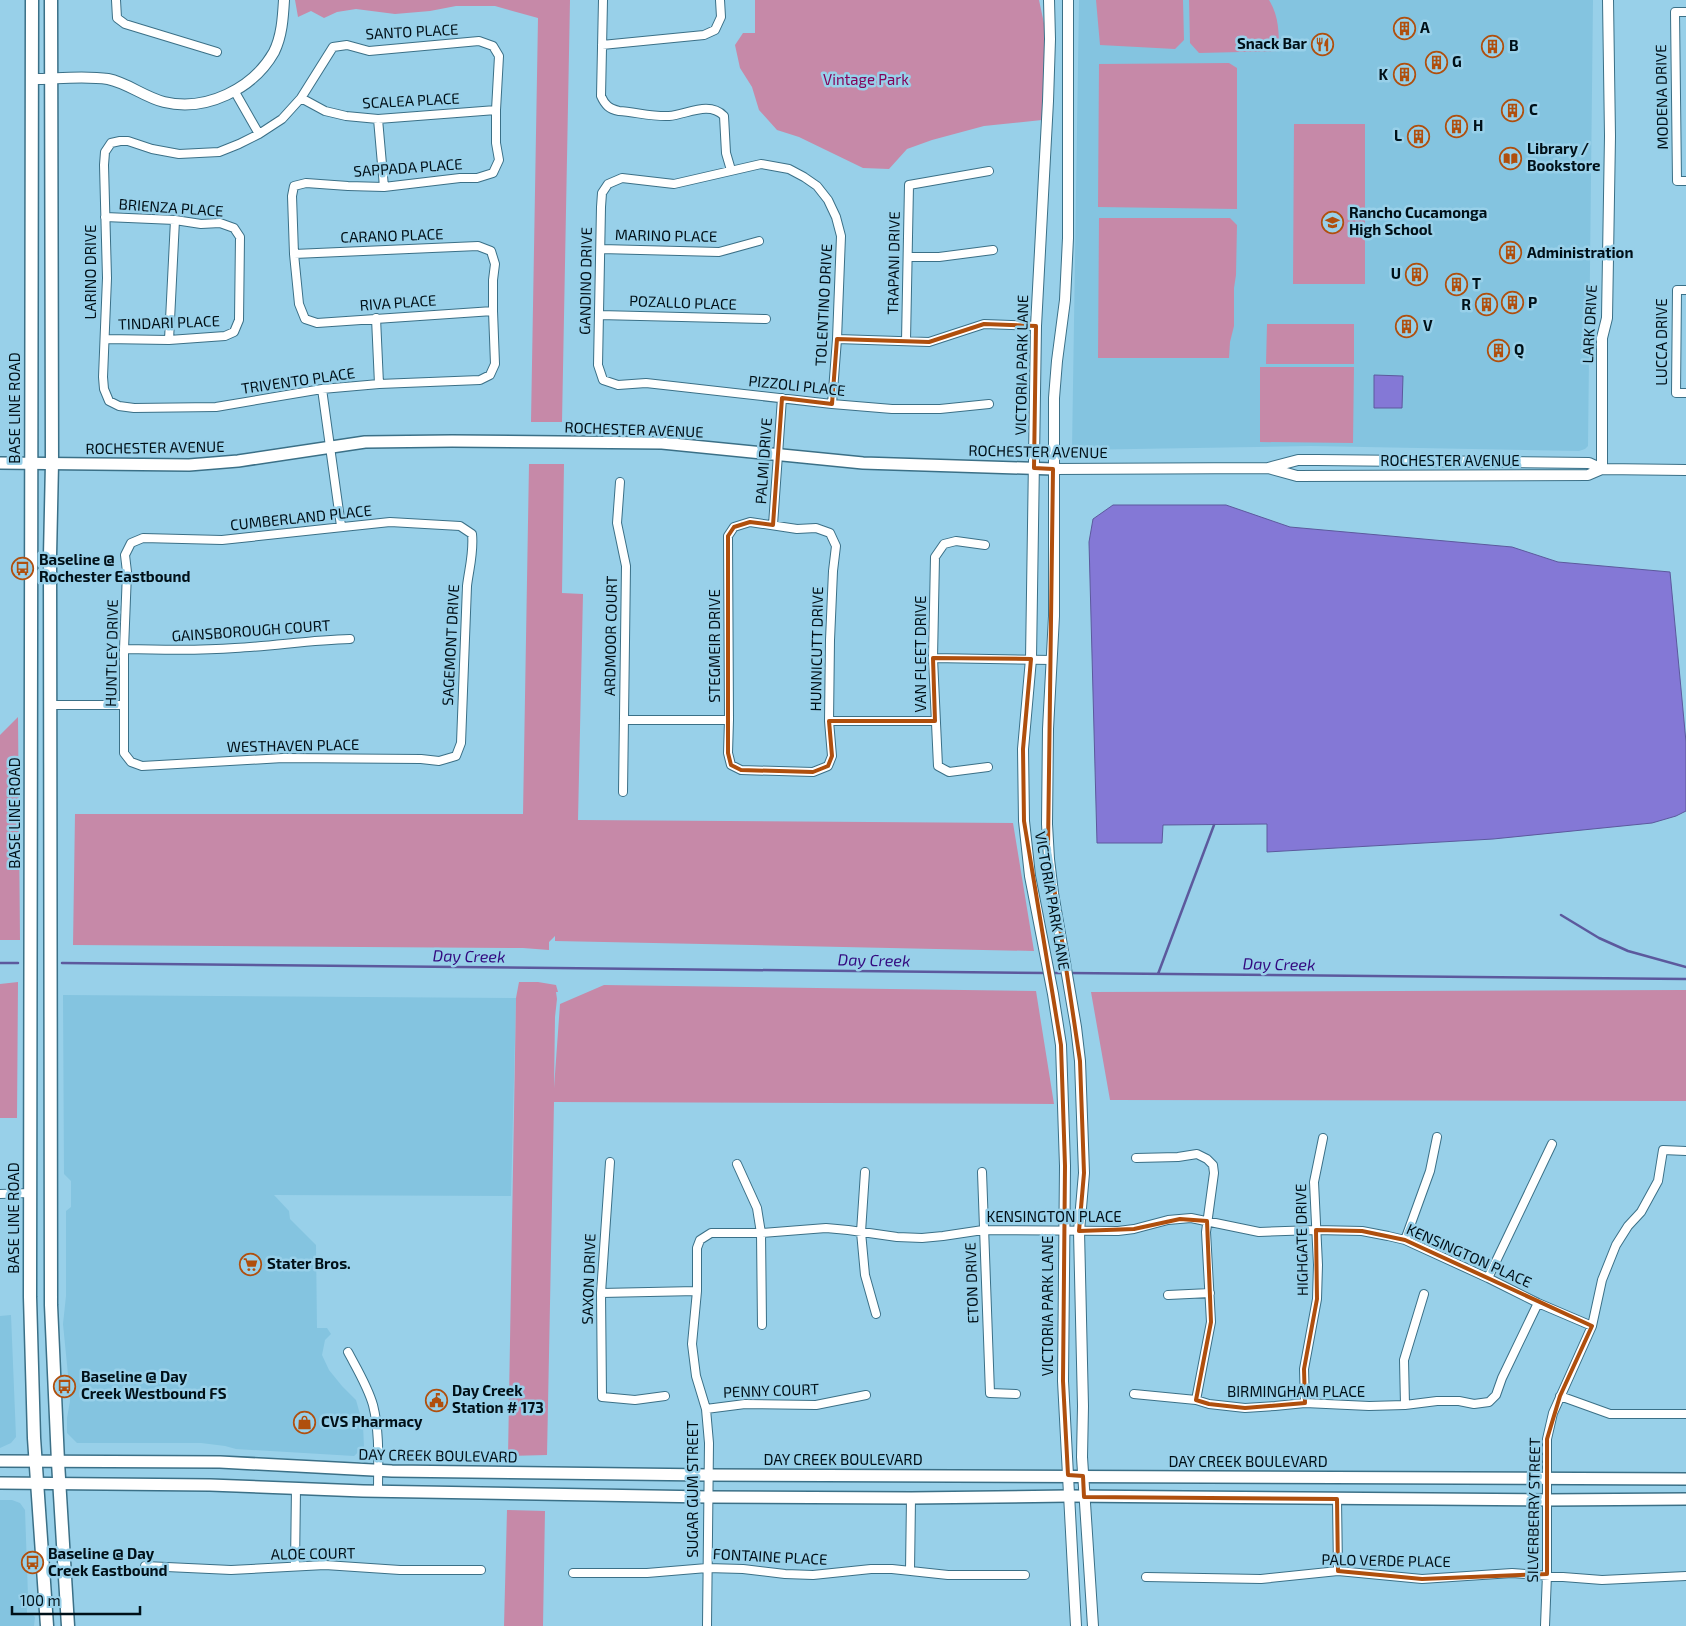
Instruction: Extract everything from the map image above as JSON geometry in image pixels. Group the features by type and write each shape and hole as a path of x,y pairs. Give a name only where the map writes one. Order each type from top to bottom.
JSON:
{"main road":[{"name":"BASE LINE ROAD","path":"32,0 30,1323 35,1462 47,1626"},
{"path":"51,0 52,1305 58,1462 68,1626"},
{"name":"ROCHESTER AVENUE","path":"0,463 166,466 212,464 365,442 408,441 670,444 863,463 1054,469"},
{"name":"DAY CREEK BOULEVARD","path":"0,1461 220,1462 378,1470 708,1474 1686,1480"},
{"path":"0,1484 210,1485 378,1491 708,1497 911,1498 1069,1496 1686,1500"}],"street":[{"path":"116,0 116,18 126,24 217,52"},
{"path":"32,78 94,78 126,84 164,102 181,104 205,102 235,92 258,72 274,51 283,24 284,0"},
{"path":"603,0 603,74 601,96 604,104 611,109 668,116 708,108 718,110 724,116 726,153 731,170"},
{"path":"602,44 704,35 715,30 721,18 720,0"},
{"name":"VICTORIA PARK LANE","path":"1049,0 1048,92 1036,326 1031,659 1023,749 1024,821 1030,876 1061,1045 1065,1166 1063,1381 1076,1626"},
{"name":"VICTORIA PARK LANE","path":"1068,0 1068,238 1065,300 1054,398 1054,598 1048,729 1048,847 1055,907 1076,1027 1081,1088 1084,1173 1079,1231 1083,1476 1093,1626"},
{"name":"LARK DRIVE","path":"1602,469 1602,338 1607,318 1610,136 1608,0"},
{"name":"MODENA DRIVE","path":"1686,12 1675,12 1677,181 1686,181"},
{"name":"SANTO PLACE","path":"301,98 333,47 346,45 369,51 479,41 493,46 499,56 496,110"},
{"path":"235,92 259,134 282,120 301,98"},
{"name":"SCALEA PLACE","path":"301,98 324,111 346,116 378,119 496,110"},
{"name":"SAPPADA PLACE","path":"294,254 292,196 294,186 306,183 384,187 460,178 477,178 493,173 499,160 496,143 496,110"},
{"path":"378,119 384,187"},
{"name":"LARINO DRIVE","path":"109,401 104,389 107,278 105,152 111,143 128,141 152,149 179,154 219,152 259,134"},
{"name":"TOLENTINO DRIVE","path":"608,184 622,178 674,184 761,164 804,176 817,186 828,200 836,217 841,236 837,339 832,404"},
{"name":"TRAPANI DRIVE","path":"906,341 909,185 989,170"},
{"name":"GANDINO DRIVE","path":"603,380 598,365 600,249 602,193 608,184"},
{"name":"BRIENZA PLACE","path":"105,217 175,220 201,224 220,223 234,228 240,237 239,320 234,332"},
{"path":"169,340 175,220"},
{"name":"MARINO PLACE","path":"600,249 719,252 759,241"},
{"name":"CARANO PLACE","path":"294,254 478,246 491,251 496,264 493,280 493,311"},
{"path":"909,257 939,257 993,250"},
{"name":"RIVA PLACE","path":"294,254 299,304 305,319 317,323 493,311"},
{"name":"LUCCA DRIVE","path":"1686,290 1677,290 1676,393 1686,394"},
{"name":"TRIVENTO PLACE","path":"109,401 119,406 134,408 216,407 322,389 380,384 480,380 490,375 496,364 493,311"},
{"name":"POZALLO PLACE","path":"599,314 766,319"},
{"path":"376,318 380,384"},
{"path":"837,339 930,342 984,324 1036,326"},
{"name":"TINDARI PLACE","path":"105,339 169,340 225,336 234,332"},
{"name":"PIZZOLI PLACE","path":"603,380 618,385 646,383 832,404 911,409 940,409 989,404"},
{"path":"322,389 341,526"},
{"name":"PALMI DRIVE","path":"773,525 782,398"},
{"name":"ROCHESTER AVENUE","path":"1054,469 1268,468 1298,460 1317,460 1589,463 1602,469 1686,470"},
{"name":"ROCHESTER AVENUE","path":"1268,468 1297,476 1588,476 1602,469"},
{"name":"ARDMOOR COURT","path":"620,482 617,523 626,566 623,792"},
{"name":"CUMBERLAND PLACE","path":"131,542 143,538 222,540 390,522 460,526 472,534"},
{"name":"STEGMEIR DRIVE","path":"773,525 750,522 734,527 728,536 728,753 731,765 740,770 813,772 828,766"},
{"name":"HUNNICUTT DRIVE","path":"773,525 816,528 830,533 836,546 831,611 829,721 832,756 828,766"},
{"name":"SAGEMONT DRIVE","path":"456,756 461,743 467,586 469,564 474,548 472,534"},
{"name":"VAN FLEET DRIVE","path":"985,544 956,541 944,544 935,557 933,658 938,766 949,772 988,767"},
{"name":"HUNTLEY DRIVE","path":"131,542 126,555 128,572 124,649 124,753 131,762"},
{"name":"GAINSBOROUGH COURT","path":"124,649 198,650 350,638"},
{"path":"933,658 1052,660"},
{"path":"51,706 124,705"},
{"path":"624,720 729,720"},
{"path":"829,721 935,721"},
{"name":"WESTHAVEN PLACE","path":"131,762 142,766 283,758 421,759 439,761 456,756"},
{"path":"1405,1240 1430,1171 1437,1137"},
{"name":"HIGHGATE DRIVE","path":"1305,1403 1304,1369 1317,1299 1318,1265 1314,1182 1323,1138"},
{"path":"1488,1278 1552,1144"},
{"name":"SILVERBERRY STREET","path":"1545,1626 1547,1439 1553,1413 1592,1326 1602,1280 1616,1245 1628,1226 1641,1212 1658,1181 1663,1150 1686,1151"},
{"path":"1136,1158 1178,1157 1197,1154 1207,1159 1213,1165 1214,1173 1206,1232 1211,1322 1196,1400"},
{"name":"SAXON DRIVE","path":"610,1162 601,1293 602,1397 635,1400 665,1396"},
{"path":"737,1164 757,1208 760,1233 762,1325"},
{"path":"865,1172 861,1232 865,1275 876,1314"},
{"name":"ETON DRIVE","path":"982,1172 990,1393 1016,1394"},
{"path":"0,1194 30,1193"},
{"name":"KENSINGTON PLACE","path":"705,1236 711,1233 760,1233 826,1228 896,1237 922,1238 983,1230 1094,1232 1134,1229 1168,1220 1191,1218 1259,1232 1362,1231 1405,1240 1538,1303 1592,1326"},
{"name":"SUGAR GUM STREET","path":"705,1236 700,1240 697,1248 697,1291 692,1344 696,1376 706,1409 709,1442 707,1626"},
{"path":"601,1293 697,1291"},
{"path":"1168,1295 1210,1292"},
{"path":"1405,1405 1404,1360 1424,1294"},
{"name":"BIRMINGHAM PLACE","path":"1134,1394 1196,1400 1209,1404 1244,1408 1305,1403 1369,1406 1405,1405 1438,1401 1458,1401 1474,1404 1489,1402 1496,1395 1502,1378 1538,1303"},
{"path":"348,1352 373,1404 377,1426 378,1491"},
{"name":"PENNY COURT","path":"706,1409 745,1404 816,1405 866,1395"},
{"path":"1560,1396 1610,1414 1686,1414"},
{"path":"295,1566 296,1488"},
{"path":"910,1571 911,1498"},
{"path":"1337,1499 1338,1572"},
{"name":"ALOE COURT","path":"145,1566 231,1570 338,1565 419,1571 481,1570"},
{"name":"FONTAINE PLACE","path":"573,1572 647,1574 707,1568 814,1575 843,1574 871,1569 948,1575 1025,1576"},
{"name":"PALO VERDE PLACE","path":"1146,1577 1261,1579 1338,1572 1422,1578 1490,1573 1547,1574 1602,1580 1686,1576"}],"highlighted area":[{"path":"984,324 1036,326 1034,468 1053,469 1048,847 1080,1061 1084,1173 1079,1231 1134,1229 1180,1219 1207,1221 1211,1322 1196,1400 1209,1404 1245,1408 1305,1403 1304,1369 1317,1299 1316,1230 1362,1231 1405,1240 1592,1326 1560,1396 1547,1439 1547,1574 1422,1579 1338,1571 1337,1499 1084,1497 1083,1476 1068,1475 1063,1381 1065,1166 1061,1045 1024,821 1023,749 1031,659 933,658 935,721 829,721 832,756 828,766 813,772 741,770 731,765 728,753 728,536 734,527 750,522 773,525 782,398 832,404 837,339 929,342"}],"shaded area":[{"name":"Rancho Cucamonga High School","path":"1079,0 1593,0 1588,446 1579,451 1311,446 1072,450"},
{"path":"1374,375 1403,376 1402,408 1374,408"},
{"path":"1113,505 1226,505 1290,527 1512,547 1558,562 1670,572 1686,742 1686,811 1652,823 1493,839 1267,852 1267,824 1163,825 1162,843 1097,843 1089,542 1093,519"},
{"path":"63,995 516,998 511,1196 274,1195 289,1211 290,1219 316,1245 317,1328 327,1328 331,1334 325,1340 322,1355 329,1370 356,1400 363,1425 364,1447 354,1456 236,1449 201,1443 77,1443 67,1433 70,1401 63,1324 66,1296 66,1211 71,1207 71,1181 64,1174"},
{"path":"11,1315 16,1437 11,1443 0,1448 0,1316"},
{"path":"0,1500 12,1500 20,1503 25,1510 27,1614 32,1614 35,1617 34,1626 0,1626"}],"green space":[{"path":"295,0 570,0 562,422 531,422 538,18 495,6 456,6 430,11 395,14 356,9 337,12 324,18 311,11 298,17"},
{"name":"Vintage Park","path":"755,0 1039,0 1045,28 1042,120 984,126 907,149 889,169 863,168 799,137 777,130 759,110 752,87 740,68 735,45 743,33 755,33"},
{"path":"1096,0 1183,0 1184,40 1175,49 1100,45"},
{"path":"1189,0 1269,0 1277,18 1279,51 1199,53 1190,43"},
{"path":"1229,63 1237,68 1237,209 1098,207 1099,64"},
{"path":"1294,124 1365,124 1365,284 1293,284"},
{"path":"1099,218 1230,218 1237,225 1234,326 1229,358 1098,358"},
{"path":"1267,324 1354,324 1354,364 1266,364"},
{"path":"1260,367 1354,367 1353,443 1260,442"},
{"path":"529,464 564,464 562,593 583,594 578,820 1013,823 1034,951 555,941 555,936 549,942 549,950 523,948 73,945 75,814 523,814"},
{"path":"18,717 20,940 0,940 0,735"},
{"path":"18,982 17,1118 0,1118 0,984"},
{"path":"519,982 538,982 556,985 558,992 556,992 554,1088 560,1004 604,985 1036,991 1054,1104 554,1102 547,1455 508,1456 516,998"},
{"path":"1686,990 1686,1101 1110,1100 1091,992"},
{"path":"507,1510 545,1511 543,1626 504,1626"}],"waterway":[{"path":"1158,974 1214,825"},
{"path":"1561,915 1599,938 1628,951 1686,967"},
{"name":"Day Creek","path":"0,963 18,963"},
{"name":"Day Creek","path":"62,963 1047,973"},
{"name":"Day Creek","path":"1053,973 1065,973"},
{"name":"Day Creek","path":"1070,973 1686,979"}],"place":[{"name":"A","path":"1404,28"},
{"name":"Snack Bar","path":"1323,44"},
{"name":"B","path":"1493,46"},
{"name":"G","path":"1436,62"},
{"name":"K","path":"1404,75"},
{"name":"C","path":"1513,110"},
{"name":"H","path":"1457,126"},
{"name":"L","path":"1418,136"},
{"name":"Library / Bookstore","path":"1511,158"},
{"name":"Rancho Cucamonga High School","path":"1333,222"},
{"name":"Administration","path":"1511,253"},
{"name":"U","path":"1417,274"},
{"name":"T","path":"1456,284"},
{"name":"P","path":"1512,303"},
{"name":"R","path":"1487,305"},
{"name":"V","path":"1407,326"},
{"name":"Q","path":"1498,350"},
{"name":"Baseline @ Rochester Eastbound","path":"23,569"},
{"name":"Stater Bros.","path":"251,1264"},
{"name":"Baseline @ Day Creek Westbound FS","path":"65,1386"},
{"name":"Day Creek Station # 173","path":"436,1400"},
{"name":"CVS Pharmacy","path":"305,1422"},
{"name":"Baseline @ Day Creek Eastbound","path":"32,1563"}]}
